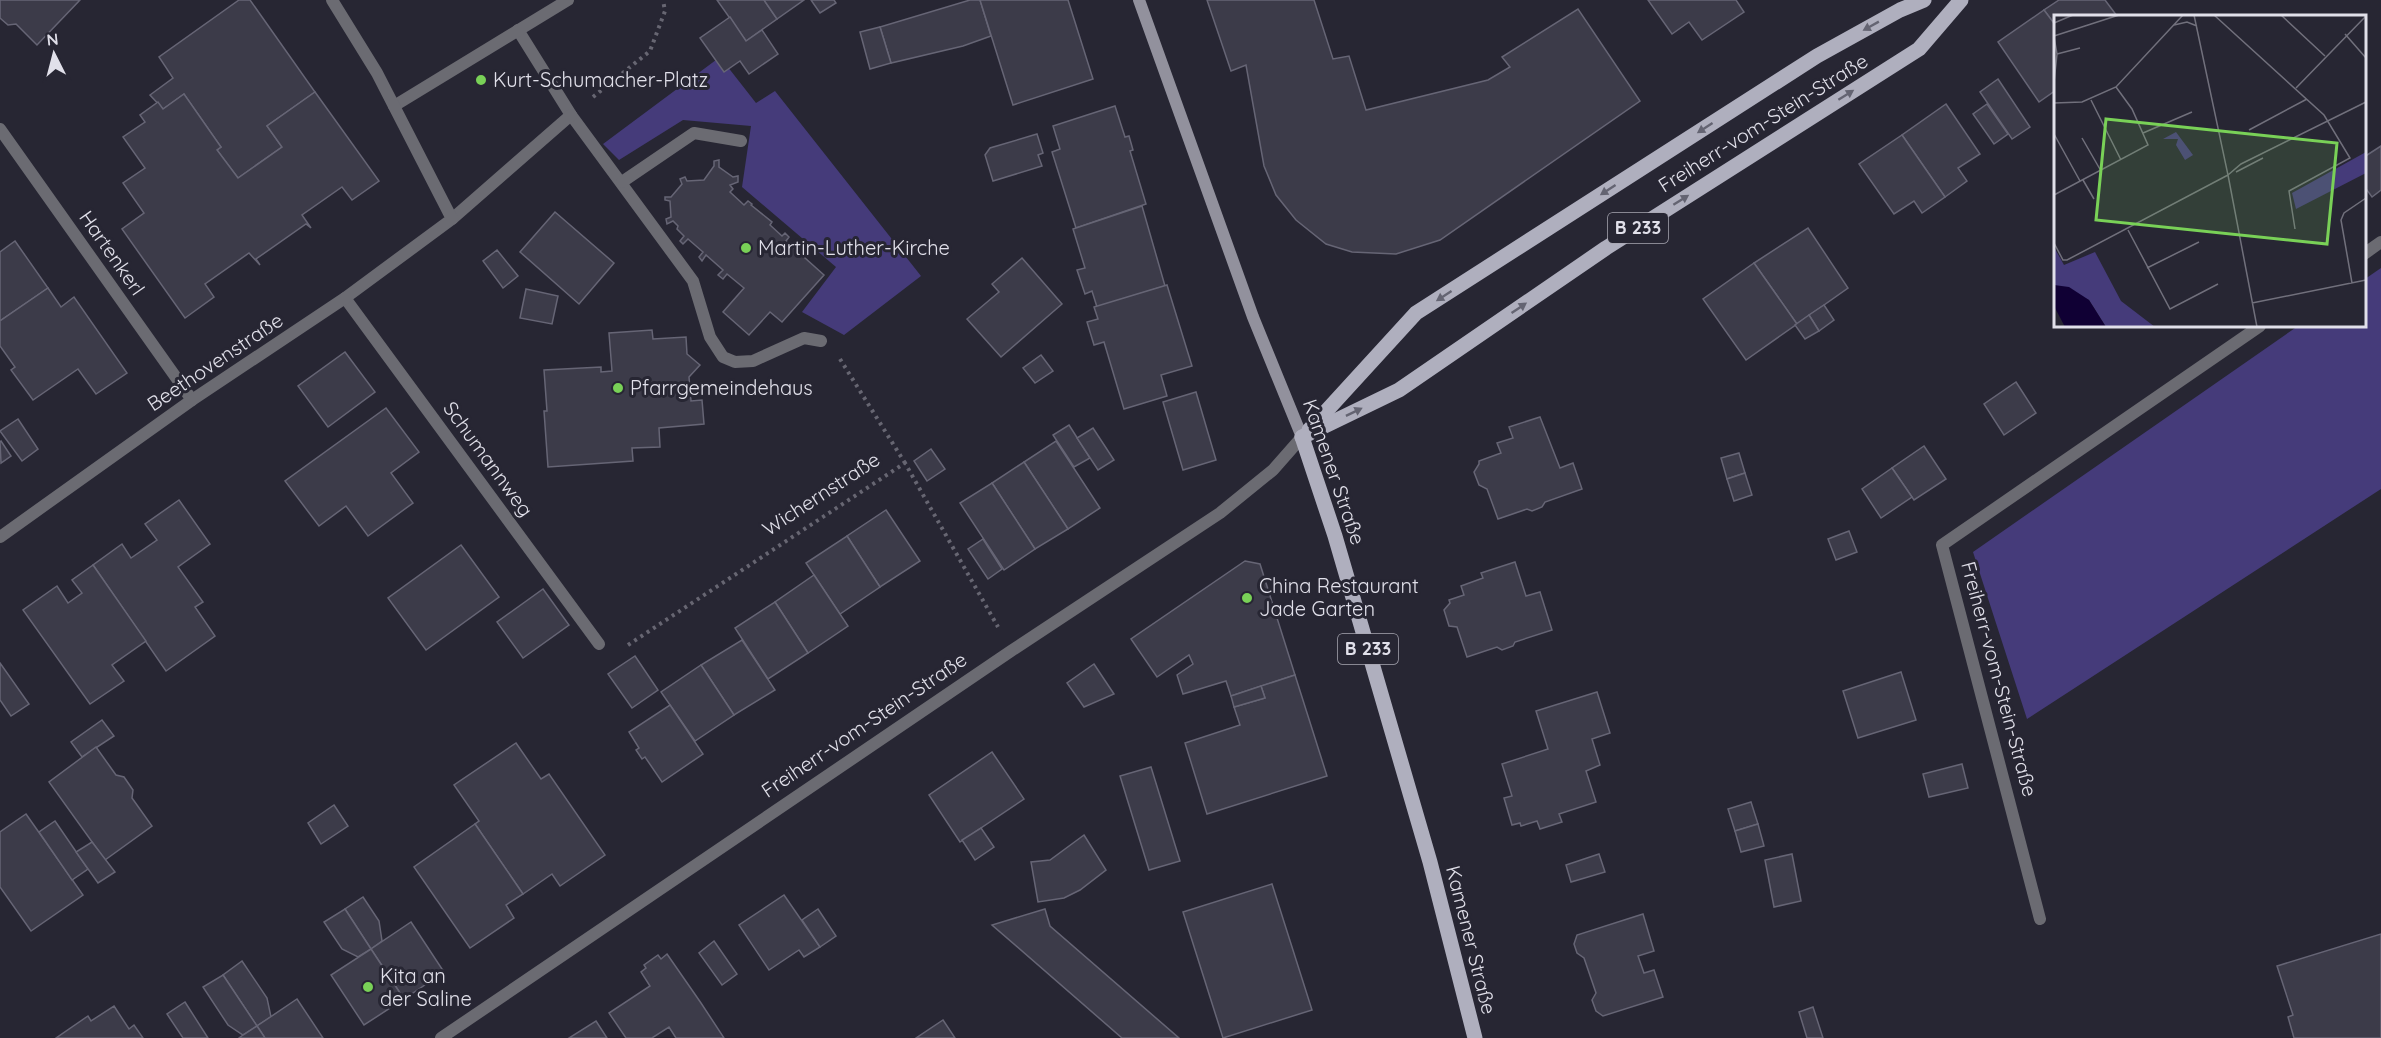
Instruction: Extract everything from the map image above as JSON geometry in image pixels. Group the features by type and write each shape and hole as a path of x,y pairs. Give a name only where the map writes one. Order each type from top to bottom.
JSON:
{"main road":[{"name":"Freiherr-vom-Stein-Straße","path":"1302,437 1416,313 1817,56 1900,10 1924,0"},
{"name":"Freiherr-vom-Stein-Straße","path":"1302,437 1399,390 1606,248 1919,49 1961,0"},
{"name":"Kamener Straße","path":"1302,437 1335,536 1417,816 1475,1038"}],"street":[{"path":"332,0 377,73 452,219 571,115"},
{"path":"394,106 568,0"},
{"name":"Kamener Straße","path":"1139,0 1252,317 1302,437"},
{"path":"518,30 571,115 693,281 710,337 723,357 735,362 753,361 804,338 821,341"},
{"name":"Hartenkerl","path":"0,129 192,399"},
{"path":"622,182 694,134 741,141"},
{"name":"Beethovenstraße","path":"0,536 192,399 345,298 452,219"},
{"path":"2366,253 2381,242"},
{"name":"Schumannweg","path":"345,298 599,644"},
{"name":"Freiherr-vom-Stein-Straße","path":"2040,919 1942,545 2259,327"},
{"name":"Freiherr-vom-Stein-Straße","path":"441,1038 1011,651 1220,513 1273,470 1302,437"}],"path":[{"path":"571,115 650,51 665,10 663,0"},
{"path":"821,341 836,353 905,463"},
{"name":"Wichernstraße","path":"618,651 905,463 1011,651"}],"shaded area":[{"path":"720,57 756,103 775,91 921,276 844,335 802,312 836,267 742,187 751,126 683,120 619,160 603,144"},
{"path":"2381,268 2381,489 2027,719 1973,552 2297,327 2366,327 2366,278"}],"building":[{"path":"0,0 80,0 37,45 16,24 8,25 0,18"},
{"path":"239,0 250,0 315,92 267,126 282,147 238,178 217,150 221,147 184,94 163,109 150,95 173,78 159,57"},
{"path":"717,0 764,0 777,19 746,41"},
{"path":"764,0 804,0 777,19"},
{"path":"811,0 834,0 836,3 820,13"},
{"path":"970,0 980,0 991,36 963,46 891,63 880,27"},
{"path":"980,0 1068,0 1093,79 1013,105"},
{"path":"1207,0 1314,0 1333,59 1349,56 1366,110 1488,80 1510,67 1502,57 1578,9 1640,101 1440,240 1396,254 1352,252 1326,244 1296,220 1276,195 1264,166 1246,65 1231,71"},
{"path":"1648,0 1736,0 1744,12 1702,40 1689,22 1672,34"},
{"path":"2059,0 2105,0 2116,15 2054,15 2054,23 2044,10"},
{"path":"2044,10 2054,23 2054,91 2039,102 1998,42"},
{"path":"730,17 746,41 762,30 778,54 749,74 740,61 724,72 700,38"},
{"path":"880,27 891,63 870,69 860,32"},
{"path":"1998,79 2030,127 2012,139 1980,92"},
{"path":"315,92 379,181 352,200 342,187 302,215 311,228 306,224 256,259 260,265 249,253 205,284 214,297 185,318 122,229 144,213 123,183 145,168 123,137 145,122 140,115 158,102 163,109 184,94 221,147 217,150 238,178 282,147 267,126"},
{"path":"1946,104 1980,154 1958,168 1967,181 1945,197 1902,135"},
{"path":"1987,104 2008,134 1994,144 1973,114"},
{"path":"1115,106 1125,137 1129,136 1133,150 1130,151 1146,204 1076,228 1052,152 1060,149 1053,126"},
{"path":"1037,134 1043,153 1038,155 1042,166 993,181 985,155 990,148"},
{"path":"1902,135 1945,197 1922,213 1914,201 1894,214 1859,164"},
{"path":"2381,146 2381,190 2372,197 2366,189 2366,156"},
{"name":"Martin-Luther-Kirche","path":"719,160 719,167 733,177 738,176 738,182 730,185 733,189 730,192 744,205 748,201 752,204 772,222 770,225 782,236 785,233 789,237 786,241 824,275 782,322 770,312 749,335 723,312 744,288 727,274 723,279 718,275 723,270 706,255 702,261 699,257 703,252 688,239 683,244 680,241 684,236 677,229 678,226 673,221 667,224 666,219 671,217 670,201 665,200 665,197 671,197 682,184 680,179 685,177 687,181 704,180 714,166 714,161"},
{"path":"1142,206 1165,286 1097,307 1092,291 1085,294 1077,270 1085,268 1073,229"},
{"path":"555,212 614,263 579,304 520,252"},
{"path":"1808,228 1848,288 1797,324 1754,263"},
{"path":"15,241 48,288 0,321 0,252"},
{"path":"497,250 518,276 503,288 483,261"},
{"path":"1022,258 1062,304 1001,357 967,319 999,292 992,284"},
{"path":"1754,263 1797,324 1746,360 1703,299"},
{"path":"1167,285 1192,366 1161,375 1167,396 1124,409 1104,342 1094,345 1087,322 1098,319 1094,307"},
{"path":"48,288 61,307 74,297 127,373 96,394 78,369 33,400 11,370 15,367 0,346 0,321"},
{"path":"526,289 558,296 552,324 520,318"},
{"path":"1824,305 1834,320 1819,331 1809,315"},
{"path":"1809,315 1819,331 1805,339 1795,325"},
{"name":"Pfarrgemeindehaus","path":"652,330 653,339 686,337 687,354 700,365 689,377 691,401 702,400 704,424 659,428 660,447 632,448 633,461 548,467 544,370 601,367 601,372 612,371 609,333"},
{"path":"345,352 375,392 328,427 298,386"},
{"path":"1041,355 1053,371 1035,383 1023,368"},
{"path":"2016,382 2036,413 2004,435 1984,404"},
{"path":"1196,392 1216,460 1183,470 1163,402"},
{"path":"386,408 419,452 391,473 413,503 368,536 346,506 319,526 285,481"},
{"path":"1540,417 1560,468 1573,463 1582,489 1545,502 1542,507 1532,511 1527,509 1498,519 1487,489 1479,485 1474,472 1479,461 1501,453 1497,443 1513,438 1509,427"},
{"path":"18,419 38,449 22,461 0,431"},
{"path":"1069,425 1090,458 1074,467 1053,435"},
{"path":"1093,428 1114,460 1098,470 1077,438"},
{"path":"1056,441 1100,508 1068,529 1024,462"},
{"path":"0,442 11,456 1,463"},
{"path":"1924,446 1946,479 1914,500 1892,468"},
{"path":"931,449 945,469 927,481 914,461"},
{"path":"1739,453 1745,473 1727,479 1721,458"},
{"path":"1024,462 1068,529 1035,549 992,483"},
{"path":"1892,468 1912,497 1881,518 1862,489"},
{"path":"1745,473 1752,495 1734,501 1727,479"},
{"path":"992,483 1035,549 1004,570 960,503"},
{"path":"179,500 210,544 178,567 203,602 195,607 215,636 166,671 93,565 122,544 131,558 157,540 145,524"},
{"path":"886,510 920,561 880,587 847,536"},
{"path":"1849,531 1857,552 1836,560 1828,539"},
{"path":"847,536 880,587 840,614 806,563"},
{"path":"983,539 1002,569 988,579 968,549"},
{"path":"461,545 499,597 426,650 388,598"},
{"path":"1245,561 1260,564 1295,675 1231,696 1226,681 1183,694 1177,675 1193,664 1189,655 1157,677 1131,639"},
{"path":"1515,562 1526,596 1540,592 1552,630 1515,642 1513,646 1502,650 1497,647 1467,657 1457,627 1449,626 1444,610 1450,603 1449,600 1464,595 1461,586 1483,578 1481,573"},
{"path":"93,565 146,641 112,665 124,681 90,704 23,610 57,586 68,603 82,593 72,580"},
{"path":"814,575 848,626 808,653 775,602"},
{"path":"543,589 569,625 523,658 497,622"},
{"path":"775,602 808,653 768,679 735,628"},
{"path":"742,640 775,690 734,715 701,665"},
{"path":"635,656 658,690 632,708 608,674"},
{"path":"0,663 29,704 11,716 0,700"},
{"path":"1094,664 1114,694 1084,707 1067,683"},
{"path":"701,665 734,715 695,741 661,692"},
{"path":"1901,672 1916,720 1858,738 1843,691"},
{"path":"1295,675 1327,776 1207,814 1185,743 1240,725 1234,707 1265,698 1261,686"},
{"path":"1261,686 1265,698 1234,707 1231,696"},
{"path":"1597,692 1610,733 1592,739 1600,765 1586,771 1596,802 1559,814 1562,822 1540,829 1537,821 1521,826 1520,823 1512,825 1504,798 1512,796 1502,764 1548,749 1536,711"},
{"path":"670,705 703,754 662,782 645,757 642,759 636,750 639,748 629,732"},
{"path":"102,720 114,736 82,757 71,742"},
{"path":"516,743 541,779 549,774 605,855 560,886 552,874 523,894 475,824 479,821 454,785"},
{"path":"96,747 116,775 124,777 133,790 132,798 152,826 105,860 49,782"},
{"path":"992,752 1024,799 960,842 929,795"},
{"path":"1962,764 1968,788 1929,797 1923,774"},
{"path":"1151,767 1180,861 1149,870 1120,776"},
{"path":"1751,802 1758,824 1735,831 1728,809"},
{"path":"334,805 348,826 321,844 308,823"},
{"path":"26,814 83,895 31,931 0,887 0,832"},
{"path":"55,821 88,869 72,880 39,832"},
{"path":"475,824 523,894 506,905 514,918 470,948 414,867"},
{"path":"1758,824 1764,846 1741,852 1735,831"},
{"path":"981,828 994,847 975,860 962,840"},
{"path":"1084,835 1106,870 1080,890 1064,898 1038,902 1031,862 1050,860"},
{"path":"92,842 115,872 98,883 76,852"},
{"path":"1599,854 1605,872 1571,882 1566,865"},
{"path":"1792,854 1801,901 1774,907 1765,860"},
{"path":"1272,884 1312,1010 1223,1038 1183,912"},
{"path":"784,895 820,947 804,957 799,950 769,970 739,925"},
{"path":"363,897 379,921 382,941 371,949 345,909"},
{"path":"345,909 371,949 358,957 342,949 324,922"},
{"path":"818,909 836,936 820,947 802,920"},
{"path":"1045,909 1050,926 1179,1038 1122,1038 992,925"},
{"path":"1643,914 1654,951 1638,956 1644,973 1654,970 1663,997 1603,1016 1596,1011 1592,1000 1596,993 1584,958 1577,953 1574,944 1577,935"},
{"path":"411,922 444,972 404,999 371,949"},
{"path":"2381,934 2381,1038 2294,1038 2288,1017 2293,1015 2277,966"},
{"path":"714,941 737,974 722,985 699,953"},
{"name":"Kita an der Saline","path":"371,949 404,999 364,1025 331,975"},
{"path":"667,954 724,1038 676,1038 669,1027 652,1038 626,1038 609,1013 650,986 641,972 646,968 644,965 658,955 661,959"},
{"path":"242,961 267,998 271,1017 257,1026 223,975"},
{"path":"223,975 257,1026 243,1035 228,1025 203,987"},
{"path":"297,999 323,1038 265,1038 257,1026"},
{"path":"185,1002 208,1038 183,1038 167,1014"},
{"path":"114,1006 129,1029 134,1025 143,1038 56,1038 88,1016 91,1021"},
{"path":"1813,1007 1823,1038 1807,1038 1799,1012"},
{"path":"943,1020 955,1038 916,1038"},
{"path":"596,1021 607,1038 569,1038"},
{"path":"257,1026 265,1038 239,1038 243,1035"}],"place":[{"name":"Kurt-Schumacher-Platz","path":"481,80"},
{"name":"Martin-Luther-Kirche","path":"746,248"},
{"name":"Pfarrgemeindehaus","path":"618,388"},
{"name":"China Restaurant Jade Garten","path":"1247,598"},
{"name":"Kita an der Saline","path":"368,987"}]}
